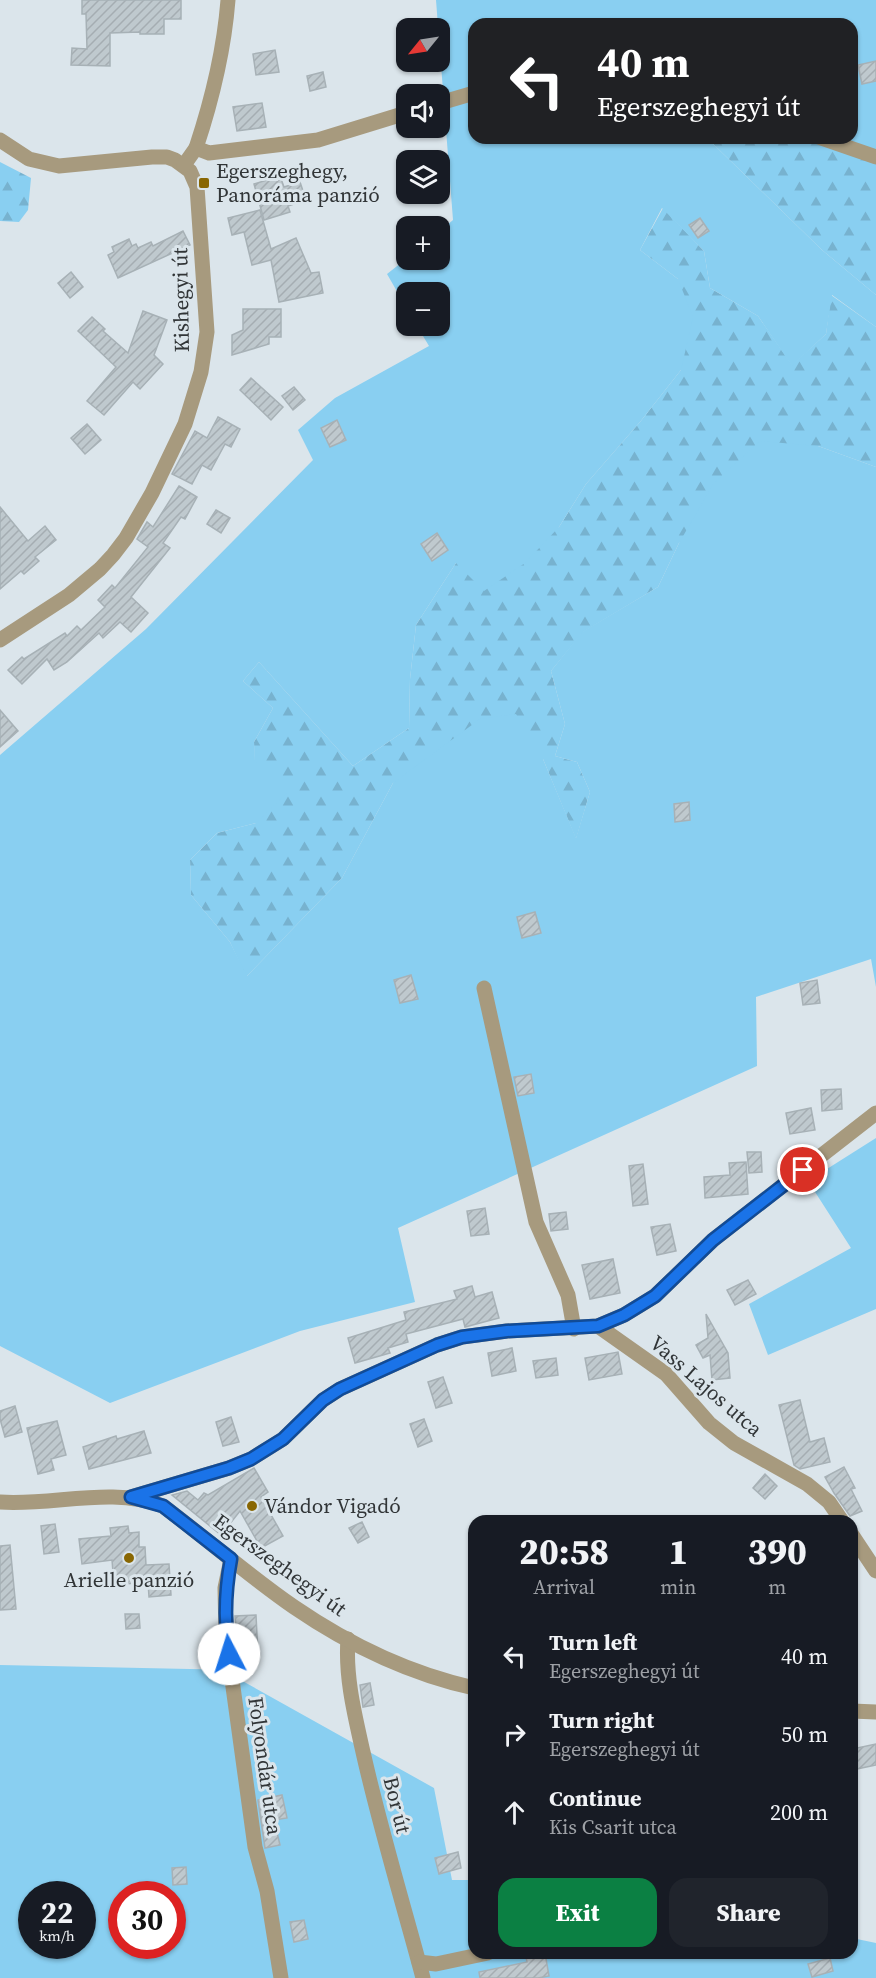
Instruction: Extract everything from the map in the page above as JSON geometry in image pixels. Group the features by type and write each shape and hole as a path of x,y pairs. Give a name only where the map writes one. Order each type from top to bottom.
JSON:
{"street":[{"path":"0,140 29,159 50,165 161,157 176,160 184,165 196,148 217,79 228,0"},
{"path":"450,100 468,95"},
{"path":"196,148 209,153 318,140 396,116"},
{"path":"838,144 876,157"},
{"name":"Kishegyi út","path":"0,640 69,595 113,555 126,538 152,493 185,424 201,372 207,332 197,187 190,171 184,165"},
{"path":"484,988 536,1222 568,1295 574,1329"},
{"name":"Egerszeghegyi út","path":"0,1502 24,1503 131,1497 229,1468 251,1459 283,1439 323,1400 340,1389 437,1345 462,1337 507,1331 598,1326 624,1315 655,1296 713,1240 876,1113"},
{"name":"Vass Lajos utca","path":"598,1326 666,1374 710,1423 734,1443 807,1484 829,1502 838,1515"},
{"name":"Egerszeghegyi út","path":"131,1497 163,1506 296,1608 348,1639 417,1670 468,1686"},
{"path":"858,1544 876,1570"},
{"name":"Folyondár utca","path":"231,1559 225,1588 226,1636 255,1847 267,1891 281,1978"},
{"name":"Bor út","path":"348,1639 346,1661 375,1808 423,1978"},
{"path":"858,1711 876,1712"},
{"path":"419,1962 436,1964 468,1957"}],"green space":[{"path":"436,0 876,0 876,162 831,144 858,144 858,18 468,18 468,144 713,144 822,250 876,295 876,327 832,295 826,334 792,366 758,316 710,288 704,251 662,208 640,250 678,279 693,317 681,370 586,484 559,527 525,563 484,591 456,563 416,625 410,679 409,728 353,766 259,662 243,681 273,708 254,742 255,761 287,793 256,823 217,833 190,860 191,895 230,942 247,976 342,878 393,783 480,719 516,714 543,759 576,838 590,792 577,762 555,756 565,724 551,671 582,632 658,587 679,543 714,483 760,441 818,446 876,467 876,987 871,959 756,997 757,1066 398,1228 415,1302 300,1331 110,1403 0,1346 0,755 146,629 313,460 298,430 335,398 429,346 423,336 450,336 450,282 396,282 396,290 387,274 396,267 396,270 450,270 450,223 453,220 450,150 448,150 447,138 450,138 450,84 442,84 442,72 450,72 450,18 437,18"},
{"path":"713,144 831,144 876,162 876,295 822,250"},
{"path":"0,162 31,178 28,210 19,222 0,221"},
{"path":"663,208 704,251 710,288 758,316 792,365 826,334 831,295 876,327 876,467 818,446 679,543 658,587 583,632 551,671 565,724 555,756 577,762 590,792 576,839 543,759 393,783 342,878 246,977 230,942 191,895 190,860 217,833 256,823 254,742 273,708 243,681 259,662 353,766 409,728 410,679 416,625 456,563 559,527 586,484 681,370 678,279 640,250"},
{"path":"876,1138 876,1309 768,1355 749,1304 851,1248 808,1181"},
{"path":"0,1665 237,1670 237,1678 434,1788 452,1880 468,1880 468,1959 858,1959 858,1939 876,1943 876,1978 0,1978"}],"building":[{"path":"82,0 181,0 181,19 164,19 164,34 110,33 110,66 71,65 72,48 87,49 86,14 82,14"},
{"path":"275,50 279,72 256,75 253,54"},
{"path":"876,61 876,81 862,84 858,65"},
{"path":"323,72 326,87 310,91 307,76"},
{"path":"262,103 266,127 237,131 233,107"},
{"path":"280,176 284,187 300,182 306,200 288,206 290,212 264,220 254,184"},
{"path":"260,210 271,249 296,238 311,273 319,272 323,293 279,302 271,260 252,265 244,232 232,235 228,218"},
{"path":"700,218 709,231 698,238 689,225"},
{"path":"183,231 190,245 118,278 108,255 114,252 112,247 129,239 132,246 136,244 138,248 151,242 153,246"},
{"path":"71,272 83,287 70,298 58,283"},
{"path":"243,309 281,309 281,337 269,337 269,344 232,355 232,335 243,330"},
{"path":"143,311 167,320 154,355 163,364 140,389 133,382 104,415 87,401 116,367 78,331 92,317 105,329 103,331 128,353"},
{"path":"251,378 283,407 271,420 240,390"},
{"path":"294,387 305,400 293,410 282,396"},
{"path":"218,417 240,429 231,447 225,444 211,470 202,465 192,484 172,474 195,431 207,438"},
{"path":"337,420 346,440 330,447 321,428"},
{"path":"87,424 101,440 85,454 71,438"},
{"path":"179,486 197,497 185,519 181,517 163,543 170,548 131,597 148,613 131,632 120,622 103,638 99,633 67,662 54,670 47,659 22,684 8,670 22,657 24,659 65,633 67,636 77,626 81,630 105,607 98,600 112,585 115,588 148,547 137,539 147,522 153,527"},
{"path":"0,507 28,541 45,526 56,540 35,557 39,561 24,574 21,571 0,589"},
{"path":"216,510 230,518 221,533 207,524"},
{"path":"437,533 448,550 432,561 421,544"},
{"path":"0,710 18,731 0,747"},
{"path":"689,802 690,820 675,822 674,804"},
{"path":"535,912 541,933 522,938 517,917"},
{"path":"411,975 418,999 400,1003 394,980"},
{"path":"817,980 820,1003 803,1005 800,983"},
{"path":"531,1074 534,1093 518,1096 514,1077"},
{"path":"841,1089 842,1109 822,1111 821,1090"},
{"path":"811,1108 815,1130 790,1134 786,1113"},
{"path":"747,1152 761,1152 762,1172 749,1173"},
{"path":"746,1162 748,1194 705,1198 704,1177 730,1175 729,1163"},
{"path":"643,1164 648,1204 633,1206 629,1166"},
{"path":"485,1208 489,1234 471,1236 467,1211"},
{"path":"566,1212 568,1229 551,1231 549,1214"},
{"path":"670,1224 676,1251 657,1255 651,1227"},
{"path":"613,1259 620,1293 590,1299 582,1265"},
{"path":"748,1280 756,1294 735,1305 727,1290"},
{"path":"472,1286 475,1297 492,1292 499,1318 465,1327 463,1319 406,1334 408,1342 388,1348 390,1353 355,1363 348,1338 406,1320 404,1312 457,1299 454,1291"},
{"path":"706,1314 728,1353 730,1378 712,1380 710,1355 703,1358 696,1345 708,1338"},
{"path":"512,1348 516,1371 492,1376 488,1353"},
{"path":"618,1352 622,1374 589,1380 585,1358"},
{"path":"556,1358 558,1375 536,1378 533,1361"},
{"path":"443,1377 452,1403 436,1408 428,1382"},
{"path":"800,1400 810,1442 824,1438 830,1462 800,1469 794,1465 779,1405"},
{"path":"15,1406 22,1432 5,1437 0,1411"},
{"path":"231,1417 239,1442 223,1446 216,1422"},
{"path":"424,1419 432,1441 418,1447 410,1424"},
{"path":"57,1421 66,1455 51,1459 54,1470 38,1474 27,1428"},
{"path":"144,1431 151,1453 89,1469 83,1447 116,1436 117,1439"},
{"path":"844,1467 855,1488 851,1489 862,1511 849,1515 825,1477"},
{"path":"254,1468 268,1492 261,1497 283,1536 261,1548 240,1511 221,1535 172,1495 187,1491 198,1500 204,1493 208,1495"},
{"path":"765,1474 777,1486 765,1499 753,1488"},
{"path":"362,1522 369,1537 358,1543 349,1528"},
{"path":"55,1524 59,1552 44,1554 41,1526"},
{"path":"128,1526 129,1533 139,1532 139,1547 145,1547 146,1565 169,1564 171,1595 149,1597 148,1582 114,1585 112,1560 82,1564 79,1539 111,1536 110,1528"},
{"path":"10,1545 16,1609 0,1610 0,1546"},
{"path":"125,1614 139,1614 140,1628 126,1629"},
{"path":"256,1615 258,1655 239,1656 235,1616"},
{"path":"370,1683 374,1705 363,1707 360,1685"},
{"path":"876,1744 876,1765 858,1769 858,1748"},
{"path":"282,1795 287,1818 274,1820 280,1845 265,1848 258,1800"},
{"path":"458,1852 461,1868 439,1874 435,1858"},
{"path":"186,1867 187,1884 186,1881 173,1881 172,1868"},
{"path":"304,1920 308,1939 294,1942 290,1922"},
{"path":"526,1959 546,1959 549,1976 480,1978 479,1972 527,1962"},
{"path":"830,1959 833,1971 812,1977 808,1964"}],"place":[{"name":"Egerszeghegy, Panoráma panzió","path":"204,183"},
{"name":"Vándor Vigadó","path":"252,1506"},
{"name":"Arielle panzió","path":"129,1558"}],"route":[{"path":"229,1654 226,1636 225,1588 231,1559 163,1506 131,1497 229,1468 251,1459 283,1439 323,1400 340,1389 437,1345 462,1337 507,1331 598,1326 624,1315 655,1296 713,1240 803,1170"}]}
